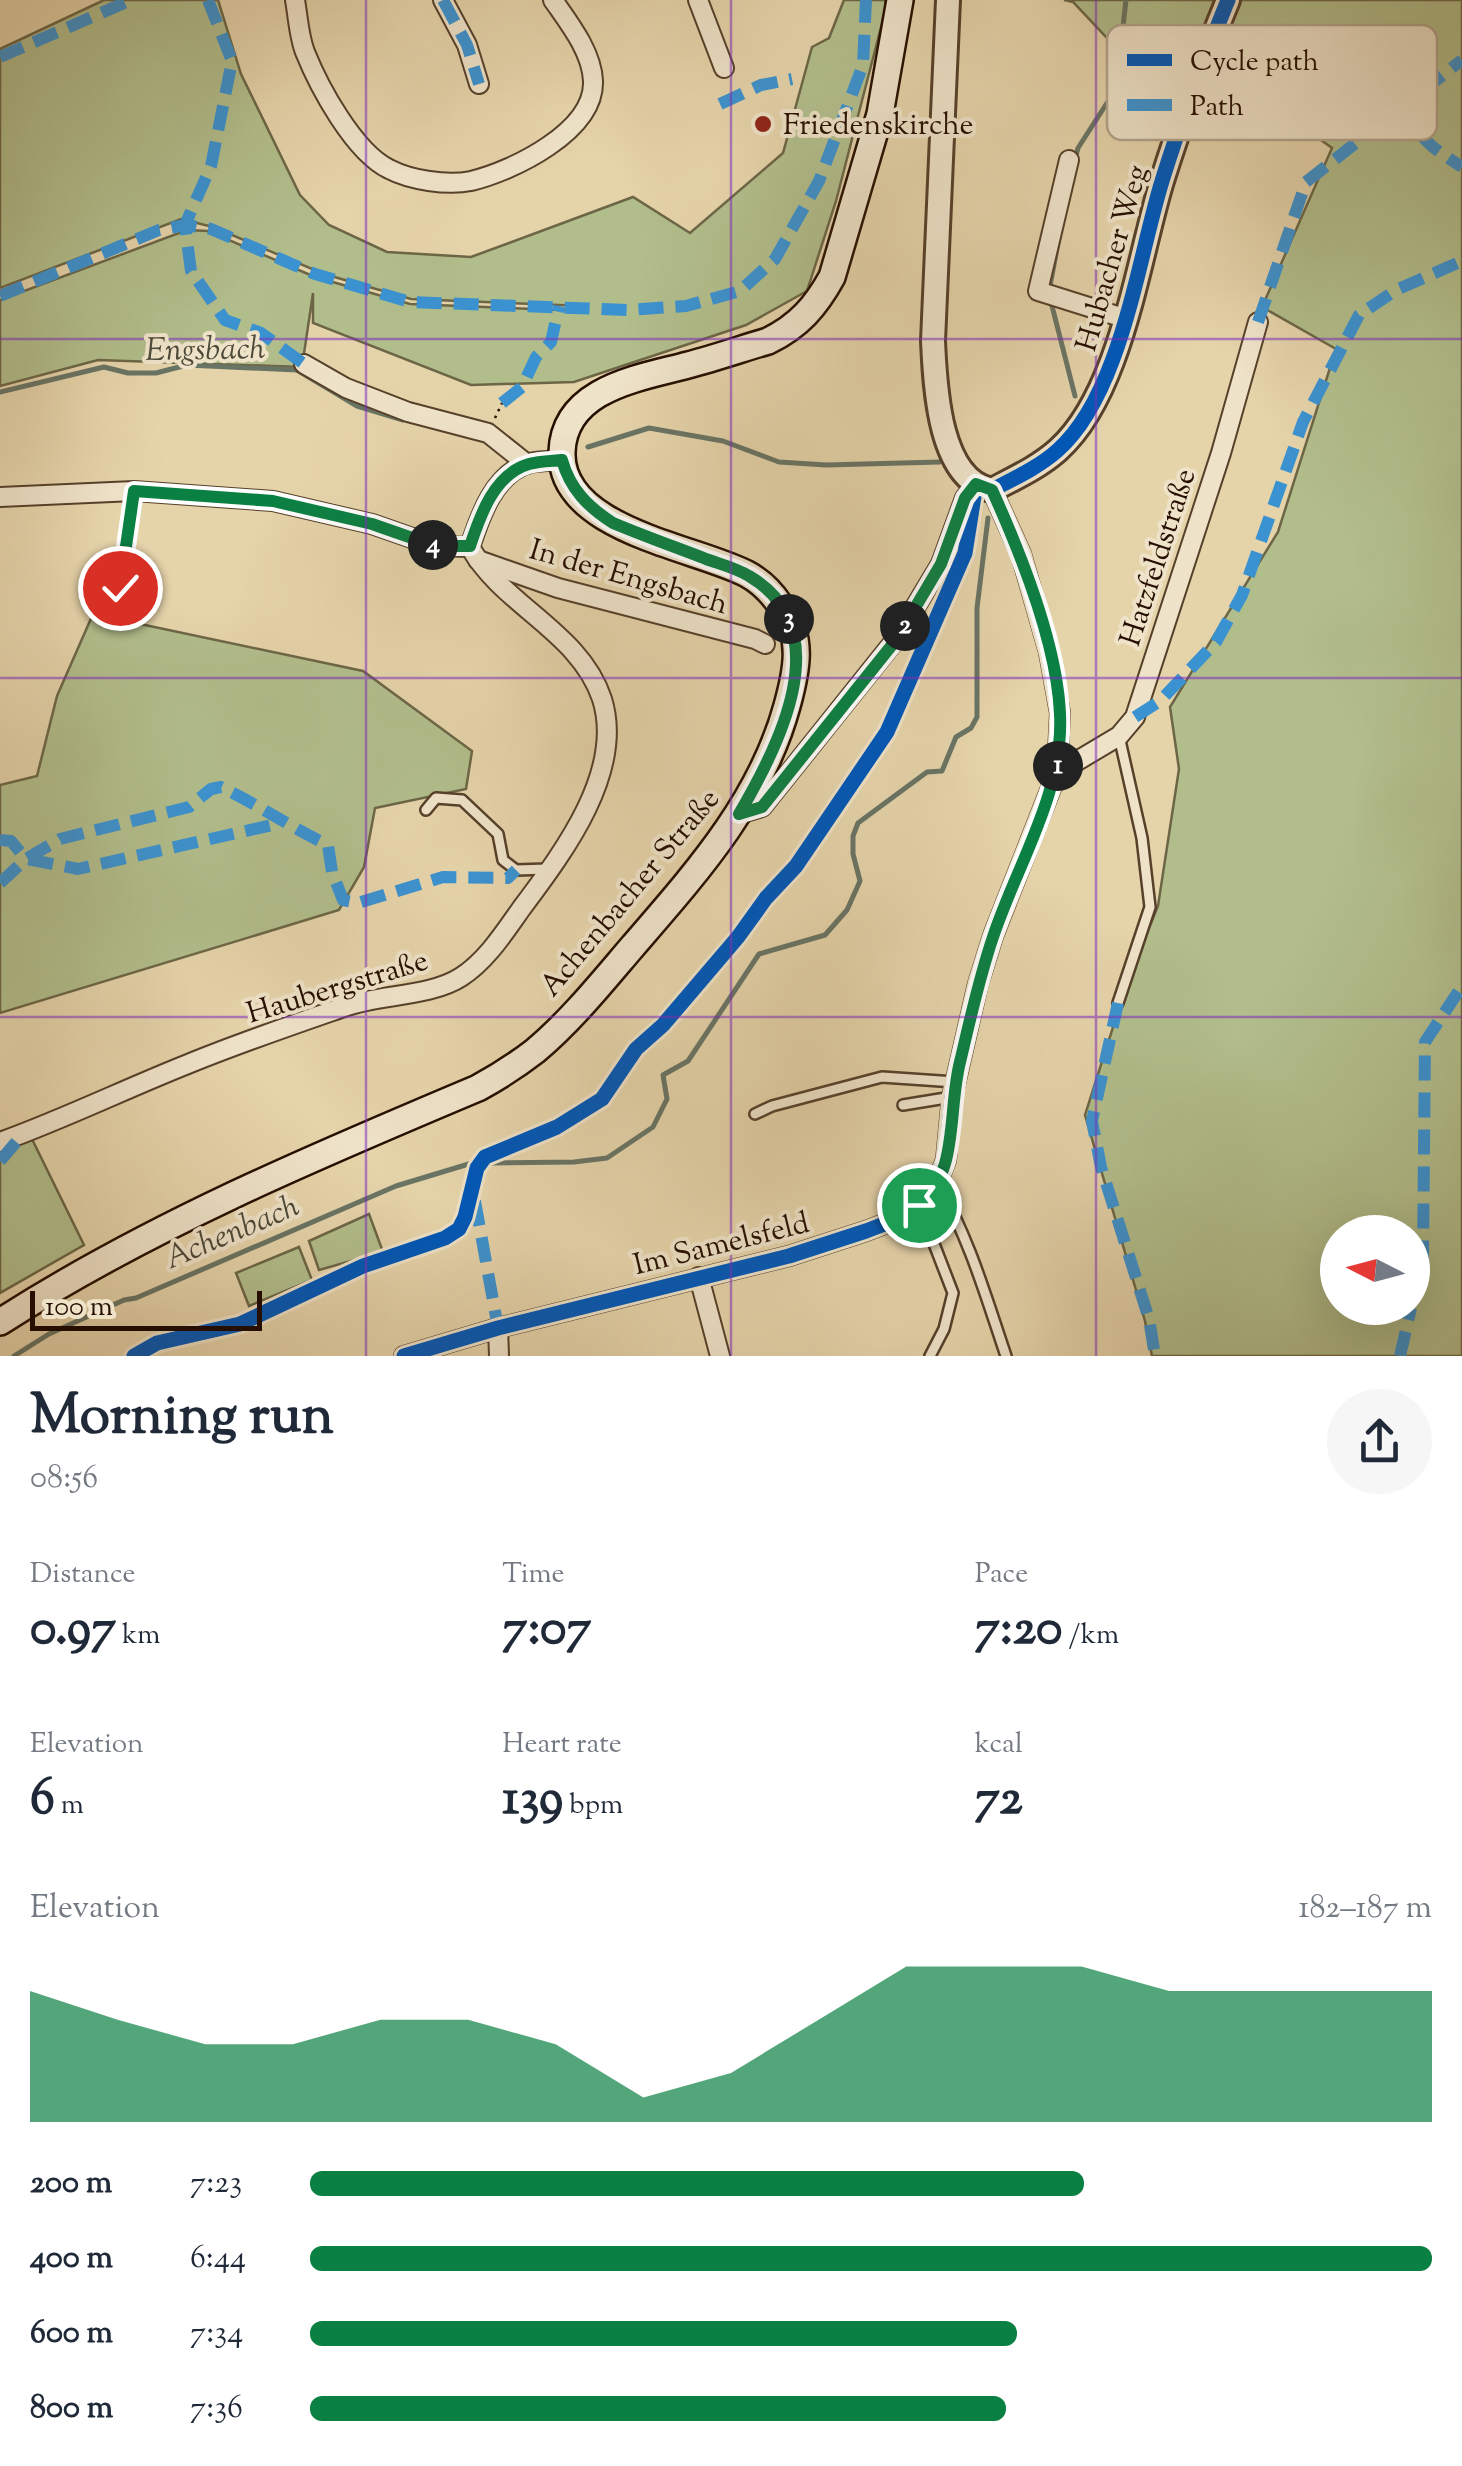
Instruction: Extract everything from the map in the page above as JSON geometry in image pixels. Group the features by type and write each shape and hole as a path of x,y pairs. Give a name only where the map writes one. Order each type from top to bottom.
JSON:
{"main road":[{"path":"562,460 569,424 584,404 603,390 768,340 792,328 819,302 832,277 880,114 900,0"},
{"name":"Achenbacher Straße","path":"0,1322 64,1281 277,1172 478,1088 506,1072 537,1049 604,980 684,887 739,814 781,729 792,690 798,652 791,623 772,594 746,574 613,523 594,511 567,478 562,460"}],"street":[{"path":"295,0 304,50 338,114 367,153 388,168 440,182 470,182 519,162 564,136 586,114 593,81 576,33 554,0"},
{"path":"443,0 466,45 478,84"},
{"path":"698,0 724,68"},
{"path":"739,814 762,807 896,640 941,564 965,498 984,487 954,456 946,438 936,385 933,341 948,0"},
{"name":"Hubacher Weg","path":"1219,25 1228,0"},
{"name":"Hubacher Weg","path":"984,487 1046,460 1072,435 1089,408 1127,319 1161,184 1177,140"},
{"name":"Hubacher Weg","path":"1069,160 1038,291 1127,319"},
{"name":"Hatzfeldstraße","path":"1057,772 1119,736 1136,717 1221,453 1258,322"},
{"path":"304,364 346,388 408,412 488,433 527,464"},
{"path":"474,553 487,500 527,464 562,460"},
{"name":"Im Samelsfeld","path":"404,1356 498,1328 789,1256 900,1218 919,1205 936,1184 946,1160 954,1090 993,936 1057,772 1060,713 1049,652 1021,554 984,487"},
{"name":"In der Engsbach","path":"0,497 134,491 273,501 474,553 558,588 755,638 765,644"},
{"name":"Haubergstraße","path":"0,1142 191,1062 351,1004 460,978 492,949 570,843 594,792 606,746 604,703 592,675 567,643 493,580 474,553"},
{"path":"699,1277 720,1356"},
{"path":"498,1328 498,1356"}],"lane":[{"path":"1118,1003 1150,907 1142,838 1119,736"},
{"path":"426,810 436,798 462,800 498,834 503,860 516,870 551,869"},
{"path":"756,1114 772,1106 882,1077 954,1090"},
{"path":"903,1105 954,1090"},
{"path":"936,1184 969,1248 1006,1356"},
{"path":"919,1205 953,1293 944,1329 930,1356"}],"path":[{"path":"120,588 134,491"}],"green space":[{"path":"104,0 218,0 241,74 300,195 329,225 387,252 471,257 633,197 690,233 783,153 812,47 829,38 844,0 885,0 886,8 836,201 807,291 746,325 574,382 471,385 313,323 313,293 302,367 98,360 0,386 0,300 187,230 208,231 315,277 410,304 584,311 583,306 411,299 324,274 213,227 181,219 0,288 0,49"},
{"path":"1064,0 1462,0 1462,1356 1152,1356 1085,1115 1129,977 1158,906 1179,769 1170,707 1278,532 1336,349 1262,307 1332,148 1321,140 1437,140 1437,25 1107,25 1107,38 1073,2"},
{"path":"93,614 363,671 472,751 466,789 375,808 364,867 339,910 0,1013 0,785 37,776 57,696"},
{"path":"30,1135 84,1245 0,1293 0,1145"},
{"path":"369,1214 383,1252 319,1270 309,1241"},
{"path":"299,1247 312,1280 249,1306 236,1273"}],"waterway":[{"name":"Achenbach","path":"1123,25 1126,0"},
{"name":"Achenbach","path":"1075,159 1107,103"},
{"name":"Achenbach","path":"1049,291 1059,238"},
{"name":"Achenbach","path":"1051,302 1075,396"},
{"name":"Engsbach","path":"0,392 104,367 128,373 156,373 187,365 297,370 357,406 403,420"},
{"name":"Engsbach","path":"588,447 649,428 723,441 779,462 940,462"},
{"name":"Achenbach","path":"487,1163 607,1158 653,1127 667,1099 663,1075 688,1061 759,954 825,935 847,910 860,881 853,854 858,823 927,772 942,771 956,737 971,728 977,717 977,608 988,518"},
{"name":"Achenbach","path":"14,1356 49,1334 124,1300 396,1186 472,1163"}],"marked path":[{"path":"0,57 131,0"},
{"path":"208,0 232,61 211,166 185,225 191,271 225,320 261,333 304,364"},
{"path":"443,0 467,45 479,84"},
{"path":"0,296 159,230 185,225 211,229 315,274 410,302 627,310 686,306 740,291 775,259 819,181 863,65 866,0"},
{"path":"1437,80 1462,60"},
{"path":"720,104 761,85 792,79"},
{"path":"1258,322 1306,182 1360,140"},
{"path":"1426,140 1462,167"},
{"path":"1135,717 1160,701 1216,642 1242,595 1303,422 1359,315 1396,290 1462,261"},
{"path":"502,403 522,387 536,357 551,342 559,306"},
{"path":"0,883 26,859 60,839 189,807 211,789 221,787 328,845 332,872 343,900 358,903 443,877 508,878 516,870"},
{"path":"0,840 11,841 26,859 78,869 281,823"},
{"path":"1423,1215 1425,1042 1462,986"},
{"path":"1118,1003 1092,1121 1101,1167 1149,1319 1155,1356"},
{"path":"0,1161 23,1134"},
{"path":"475,1201 498,1328"},
{"path":"1400,1356 1407,1325"}],"cycle path":[{"path":"1218,25 1228,0"},
{"path":"992,490 1058,450 1080,426 1097,395 1125,324 1175,140"},
{"path":"134,1356 157,1343 240,1324 363,1266 445,1238 459,1229 465,1217 477,1168 485,1157 557,1127 602,1099 636,1049 663,1025 796,866 887,732 965,553 976,484 992,490 1021,554 1049,652 1060,713 1057,773 978,984 952,1097 946,1160 937,1183 919,1205 900,1218 789,1256 498,1328 404,1356"}],"place":[{"name":"Friedenskirche","path":"763,124"}],"route":[{"path":"120,588 134,491 273,501 372,524 435,546 455,548 470,546 487,500 505,481 527,464 562,460 567,478 594,511 613,523 746,574 772,594 791,623 798,652 792,690 781,729 739,814 762,807 854,696 919,604 941,564 965,498 976,484 992,490 1021,554 1049,652 1060,713 1057,772 978,984 952,1097 946,1160 936,1184 919,1205"}]}
